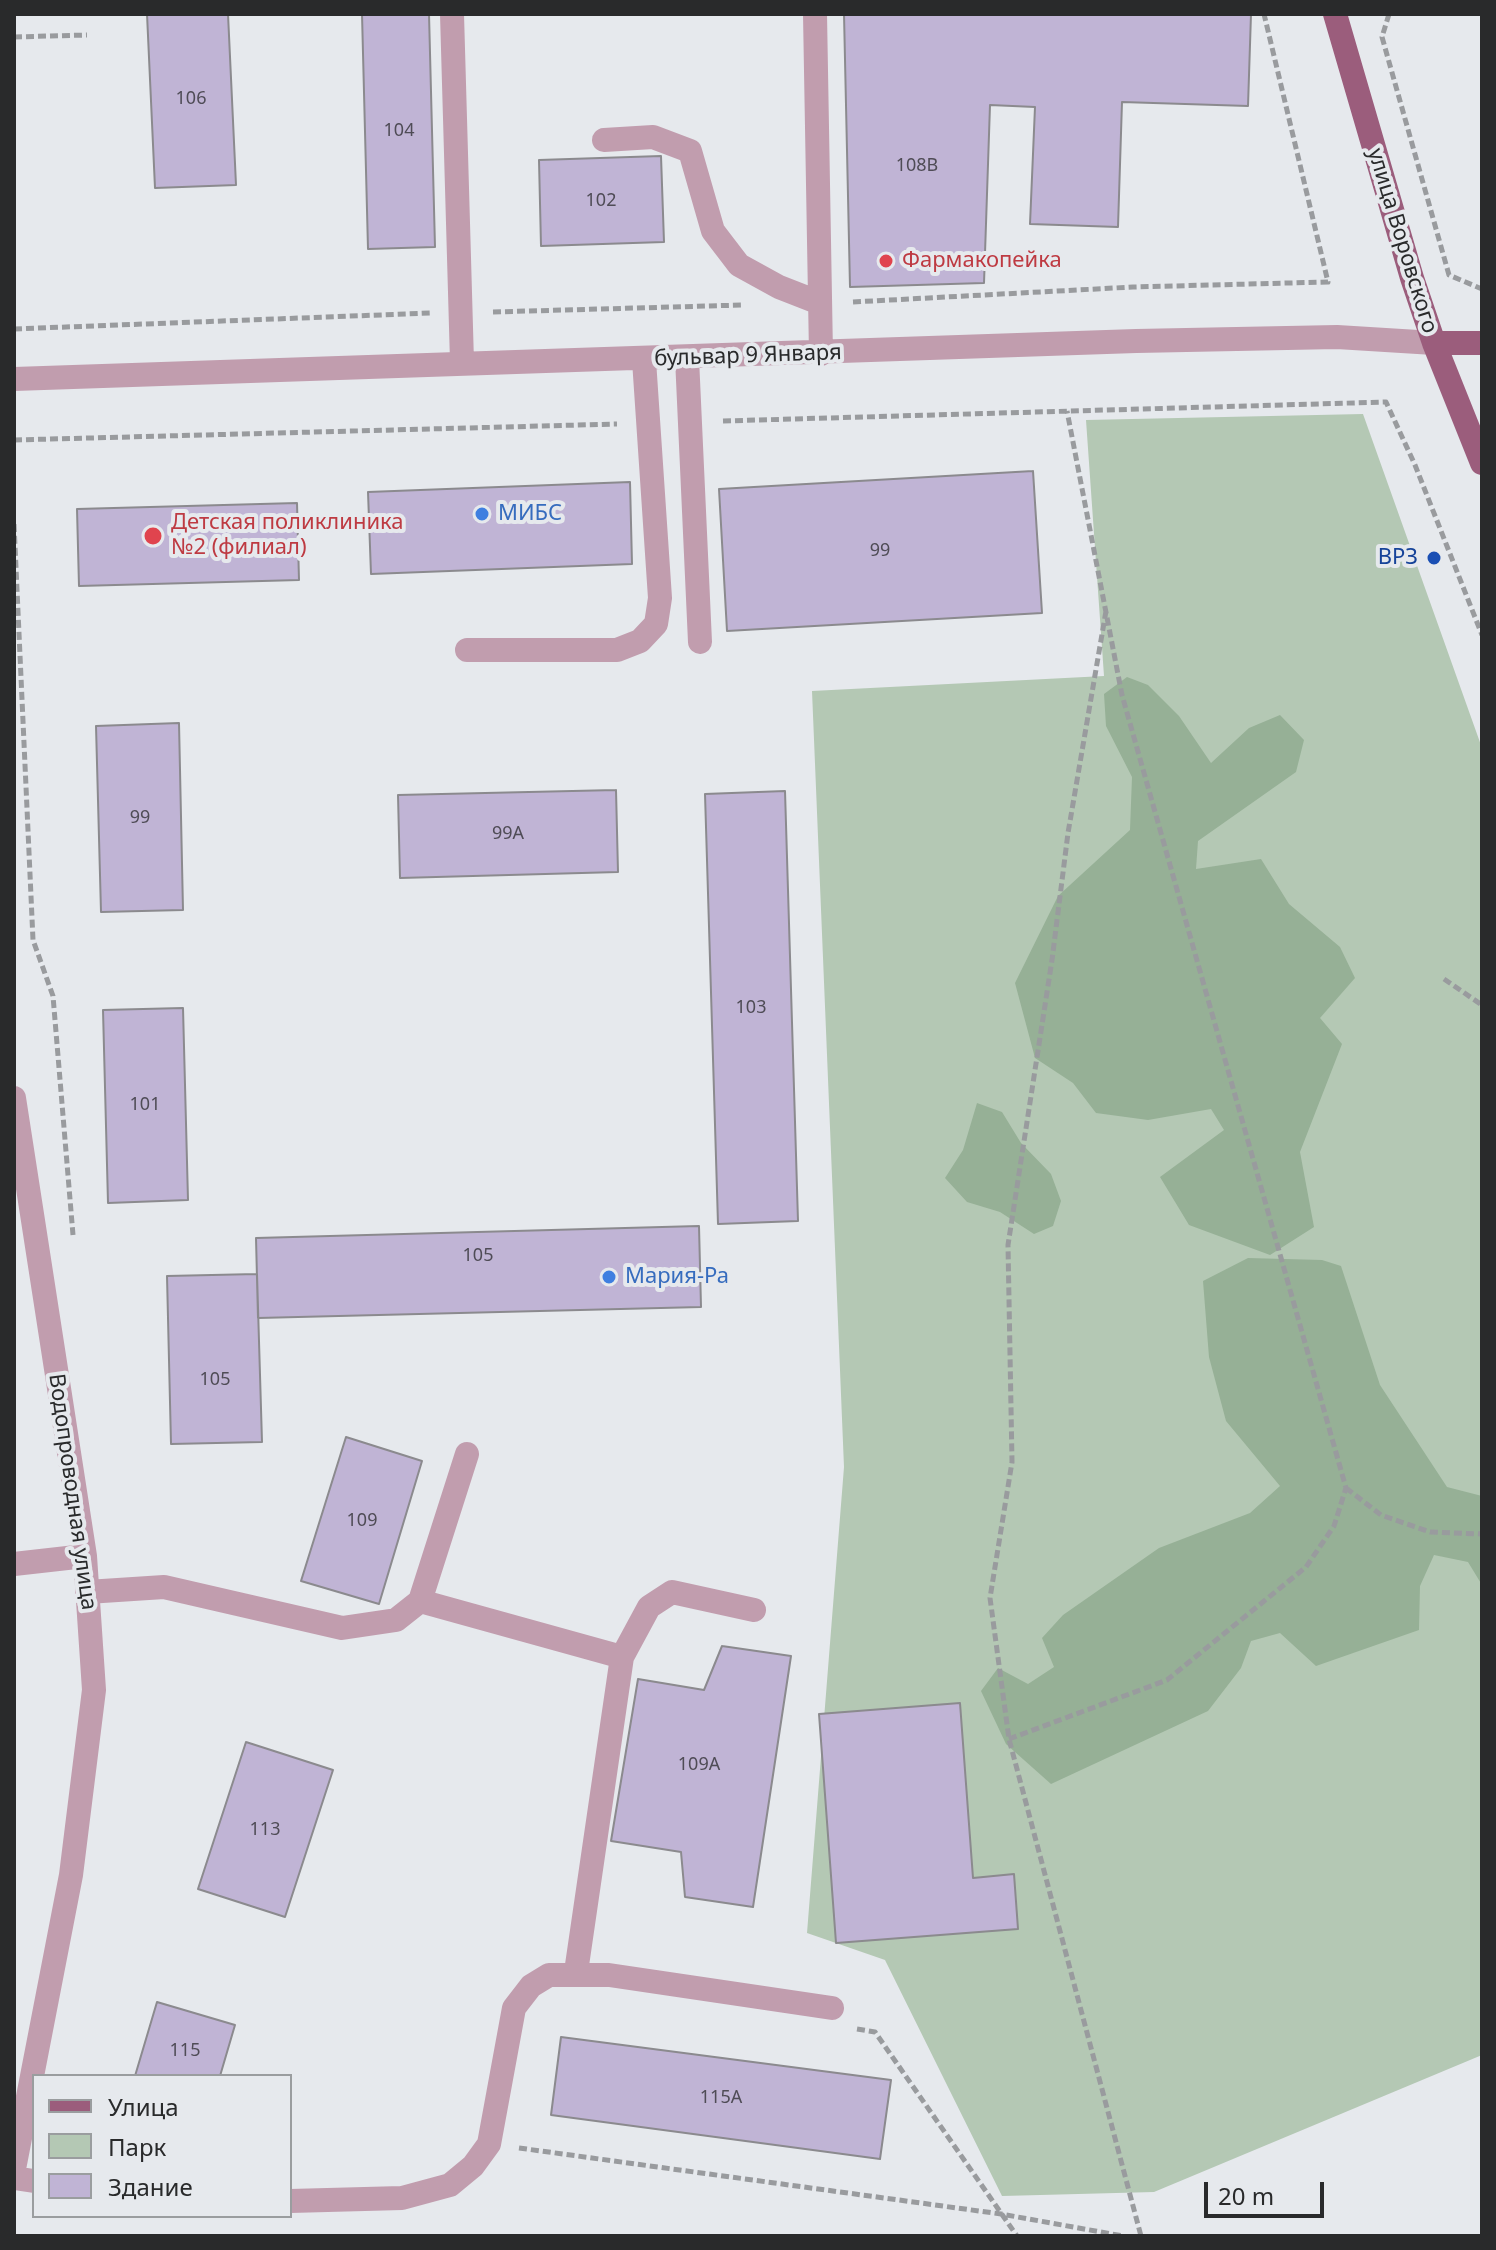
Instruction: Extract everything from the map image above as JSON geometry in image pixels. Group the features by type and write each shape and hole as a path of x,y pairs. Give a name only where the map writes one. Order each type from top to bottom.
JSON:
{"main road":[{"name":"улица Воровского","path":"1335,14 1382,183 1434,343 1482,463"},
{"name":"бульвар 9 Января","path":"1434,343 1482,343"}],"street":[{"path":"452,14 462,362"},
{"path":"815,14 821,354"},
{"path":"604,140 653,137 690,151 713,231 739,265 779,287 820,303"},
{"name":"бульвар 9 Января","path":"14,379 462,362 644,360 1322,337 1434,343"},
{"path":"687,358 700,642"},
{"path":"467,650 617,650 640,641 656,624 660,598 644,360"},
{"name":"Водопроводная улица","path":"14,1098 85,1556 94,1690 71,1875 32,2074"},
{"path":"87,1592 164,1587 342,1628 396,1620 420,1601 467,1454"},
{"path":"14,1564 85,1556"},
{"path":"576,1972 622,1657 649,1607 672,1592 754,1610"},
{"path":"420,1601 622,1657"},
{"path":"292,2201 402,2198 450,2185 473,2166 489,2144 514,2008 531,1986 549,1975 576,1972 832,2008"},
{"name":"Водопроводная улица","path":"14,2169 32,2076"}],"path":[{"path":"820,303 1133,287 1328,282 1264,14"},
{"path":"1389,14 1382,37 1449,275 1482,289"},
{"path":"14,37 87,35"},
{"path":"14,329 461,312 757,305"},
{"path":"1349,403 1386,402 1415,465 1482,635"},
{"path":"1009,1739 1167,1680 1306,1567 1334,1526 1346,1488 1122,695 1067,411"},
{"path":"14,524 33,940 53,996 73,1235"},
{"path":"1106,611 1068,833 1052,960 1008,1245 1012,1462 990,1598 1009,1739 1141,2236"},
{"path":"1444,979 1482,1005"},
{"path":"1346,1488 1381,1515 1430,1532 1482,1534"},
{"path":"832,2008 841,2026 875,2032 1017,2236"},
{"path":"489,2144 1001,2214 1123,2236"}],"green space":[{"path":"1363,414 1482,748 1482,2055 1154,2192 1002,2196 885,1960 807,1933 844,1467 812,691 1104,676 1086,420"},
{"path":"1127,677 1148,685 1179,716 1211,763 1249,728 1280,715 1304,740 1296,772 1198,841 1196,869 1261,859 1289,904 1340,947 1355,978 1320,1018 1342,1044 1300,1152 1314,1227 1270,1255 1189,1225 1160,1177 1224,1130 1211,1109 1148,1120 1096,1113 1073,1083 1035,1058 1015,983 1058,896 1130,830 1132,777 1106,726 1104,694"},
{"path":"977,1103 1002,1112 1021,1143 1051,1174 1061,1201 1053,1226 1034,1234 1000,1212 967,1202 945,1178 963,1150"},
{"path":"1248,1258 1322,1260 1341,1266 1380,1385 1447,1487 1482,1496 1482,1585 1468,1562 1434,1555 1420,1586 1419,1630 1316,1666 1280,1633 1251,1641 1241,1668 1208,1711 1051,1784 1006,1744 981,1691 998,1668 1028,1684 1054,1667 1042,1638 1063,1615 1159,1548 1250,1513 1280,1486 1226,1421 1209,1357 1203,1281"}],"building":[{"path":"147,14 228,14 236,185 155,188"},
{"path":"362,14 429,14 435,247 368,249"},
{"path":"844,14 1251,14 1248,106 1122,102 1118,227 1030,224 1035,107 990,105 984,283 850,287"},
{"path":"661,156 664,242 541,246 539,160"},
{"path":"1033,471 1042,613 727,631 719,489"},
{"path":"630,482 632,564 371,574 368,492"},
{"path":"297,503 299,580 79,586 77,509"},
{"path":"179,723 183,910 101,912 96,726"},
{"path":"616,790 618,872 400,878 398,795"},
{"path":"785,791 798,1221 718,1224 705,794"},
{"path":"183,1008 188,1200 108,1203 103,1010"},
{"path":"699,1226 701,1307 258,1318 256,1238"},
{"path":"257,1274 262,1442 171,1444 167,1276"},
{"path":"346,1437 422,1461 379,1604 301,1581"},
{"path":"722,1646 791,1656 753,1907 685,1897 681,1852 611,1841 638,1679 704,1690"},
{"path":"960,1703 973,1878 1014,1874 1018,1929 836,1943 819,1714"},
{"path":"246,1742 333,1770 285,1917 198,1889"},
{"path":"157,2002 235,2025 221,2074 136,2074"},
{"path":"561,2037 891,2080 880,2159 551,2115"}],"place":[{"name":"Фармакопейка","path":"886,261"},
{"name":"МИБС","path":"482,514"},
{"name":"Детская поликлиника №2 (филиал)","path":"153,536"},
{"name":"ВРЗ","path":"1434,558"},
{"name":"Мария-Ра","path":"609,1277"}]}
